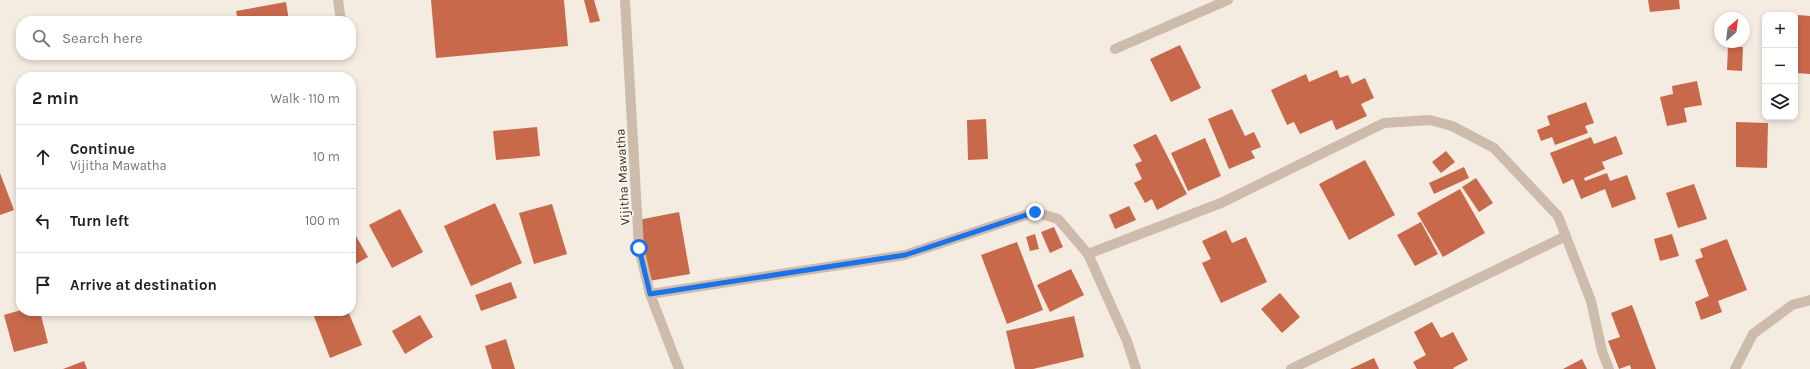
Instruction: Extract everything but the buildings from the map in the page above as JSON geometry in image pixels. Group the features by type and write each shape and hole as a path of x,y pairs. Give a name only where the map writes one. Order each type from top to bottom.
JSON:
{"street":[{"path":"338,0 340,16"},
{"name":"Vijitha Mawatha","path":"625,0 639,248 650,294 679,369"},
{"path":"1115,49 1228,0"},
{"path":"1088,254 1221,203 1384,123 1430,120 1452,126 1494,148 1558,216 1591,302 1602,351 1609,369"},
{"path":"650,294 905,255 1035,212 1058,219 1088,254 1127,340 1136,369"},
{"path":"1291,369 1566,236"},
{"path":"1735,369 1753,334 1792,305 1810,300"}],"route":[{"path":"639,248 650,294 905,255 1035,212"}]}
